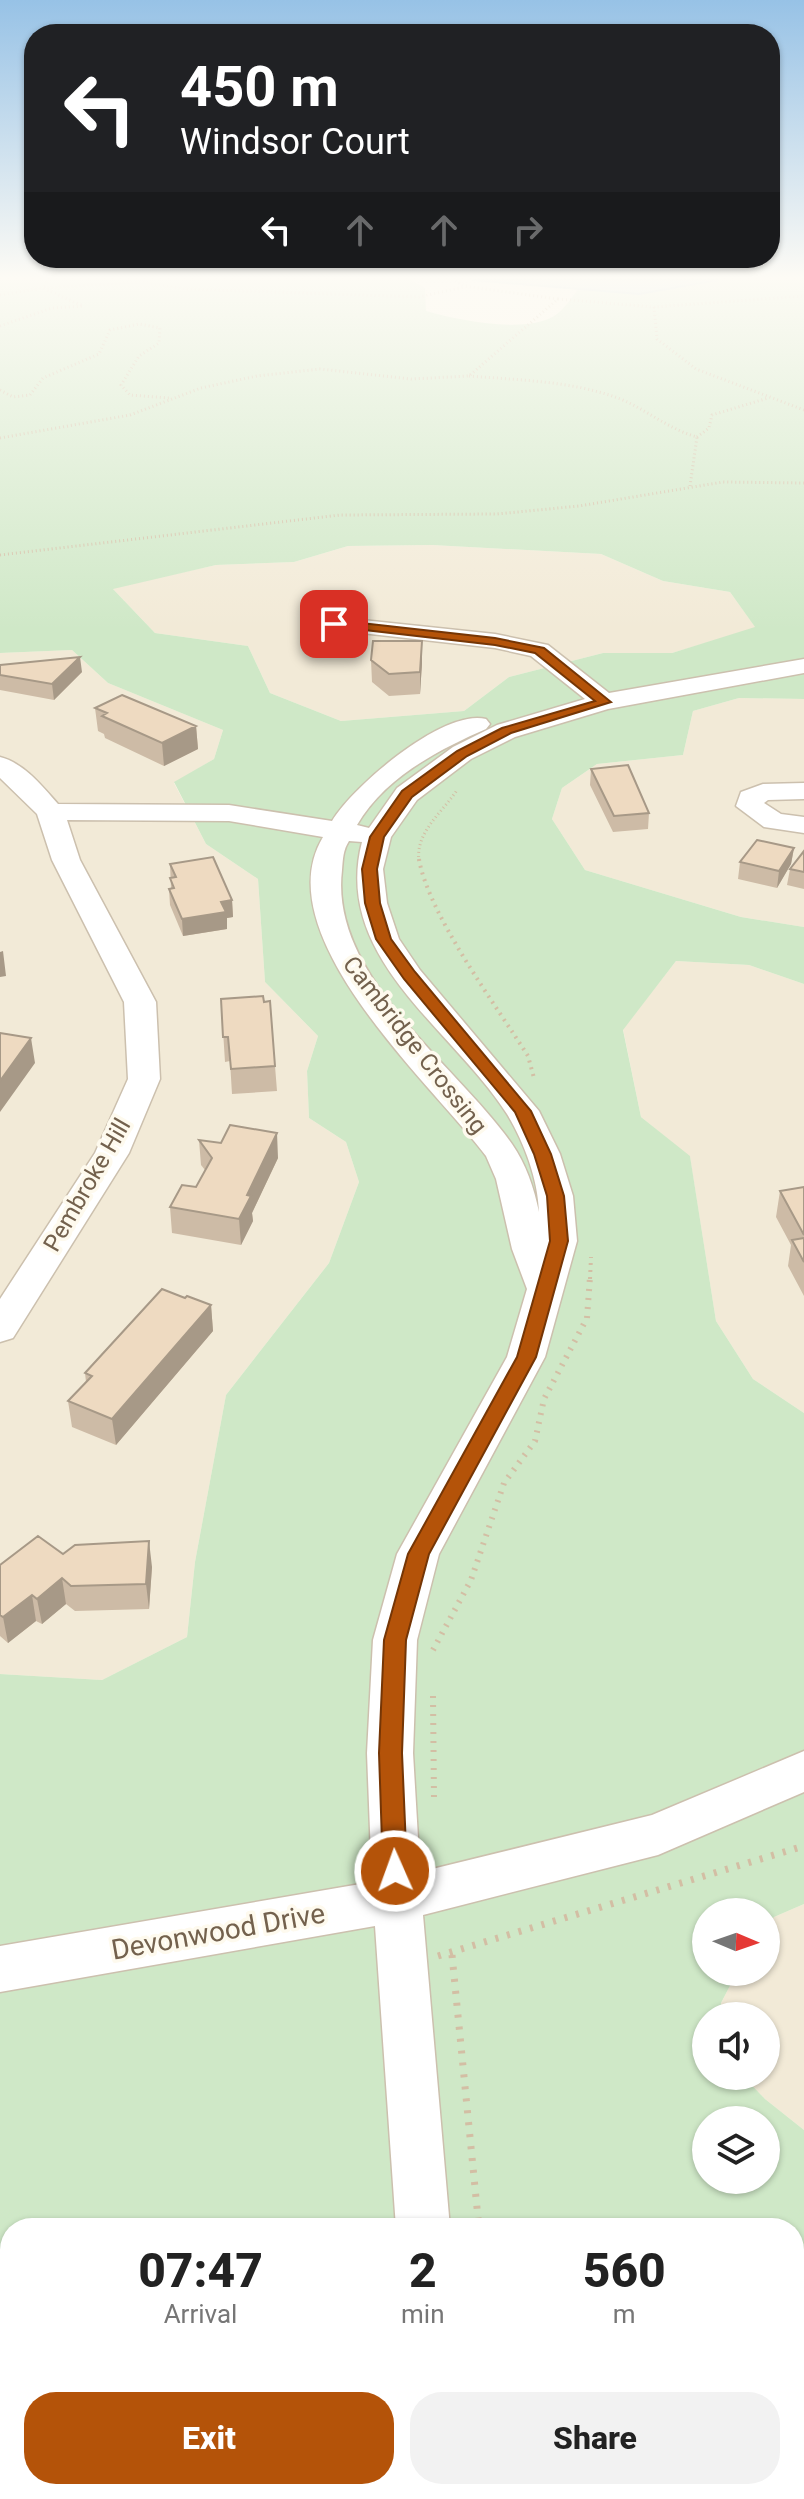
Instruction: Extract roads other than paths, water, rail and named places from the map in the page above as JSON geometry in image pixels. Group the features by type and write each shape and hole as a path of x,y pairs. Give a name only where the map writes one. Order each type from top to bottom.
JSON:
{"street":[{"path":"334,624 495,641 539,650 596,695"},
{"name":"Cambridge Crossing","path":"397,1900 390,1753 395,1640 418,1554 526,1357 559,1241 556,1196 543,1154 522,1111 409,976 384,939 372,903 369,869 377,837 407,794 462,753 506,731 596,695 804,650"},
{"name":"Cambridge Crossing","path":"545,1289 530,1249 522,1201 502,1154 382,1010 343,955 325,902 325,866 335,830 395,767 445,736 511,710 804,666"},
{"name":"Pembroke Hill","path":"0,765 26,785 50,812 66,860 140,1002 144,1079 112,1153 0,1329"},
{"path":"804,791 763,792 751,798 750,806 774,821 804,825"},
{"path":"50,812 229,813 377,837"},
{"path":"422,2218 397,1900 658,1834 800,1774"},
{"name":"Devonwood Drive","path":"0,1969 397,1900"}]}
